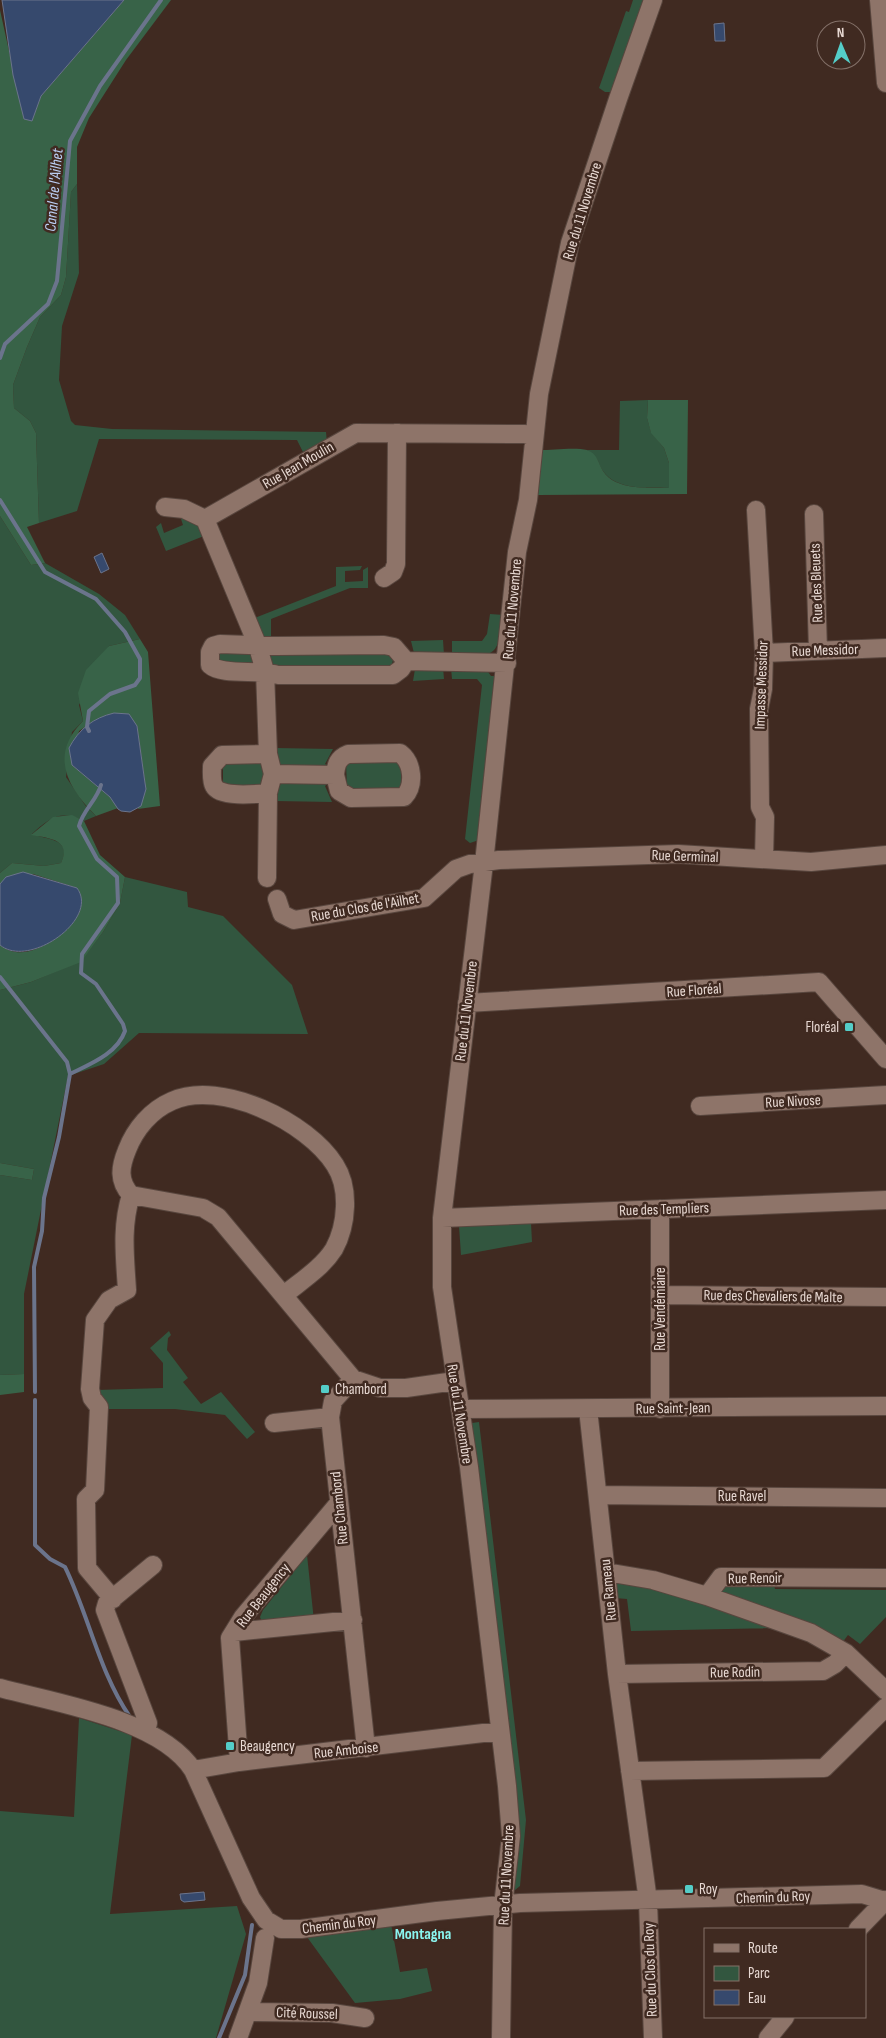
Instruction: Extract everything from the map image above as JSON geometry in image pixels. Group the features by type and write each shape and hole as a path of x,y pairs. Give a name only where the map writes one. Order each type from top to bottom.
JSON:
{"street":[{"name":"Rue du 11 Novembre","path":"501,2038 503,1906 511,1836 469,1467 442,1287 442,1218 484,863 517,552 528,500 539,394 570,243 653,0"},
{"path":"879,0 886,83"},
{"name":"Rue Jean Moulin","path":"205,519 356,432 525,434 534,437"},
{"path":"384,578 393,572 396,564 397,433"},
{"path":"165,507 184,509 205,519 257,644 265,671 268,754 273,774 268,792 267,878"},
{"name":"Impasse Messidor","path":"756,510 764,653 763,689 759,719 760,807 765,817 764,859"},
{"name":"Rue des Bleuets","path":"814,514 818,651"},
{"path":"406,661 401,669 393,675 278,675 265,671 219,671 210,665 210,652 213,646 220,644 276,646 384,644 394,647 406,661 506,663"},
{"name":"Rue Messidor","path":"764,653 886,648"},
{"path":"268,754 222,755 212,766 213,785 217,791 228,794 268,792"},
{"path":"273,774 335,775"},
{"name":"Rue Germinal","path":"484,863 536,857 678,854 811,862 886,856"},
{"name":"Rue du Clos de l'Ailhet","path":"278,899 282,914 294,920 424,898 456,869 470,864 484,863"},
{"name":"Rue Floréal","path":"467,1003 819,982 886,1059"},
{"name":"Rue Nivose","path":"700,1106 886,1095"},
{"path":"284,1295 318,1268 334,1248 343,1221 344,1192 335,1164 305,1133 273,1113 246,1103 216,1096 194,1096 172,1100 149,1116 132,1138 122,1162 121,1175 124,1187 131,1195 203,1208 218,1217 353,1379 380,1388 455,1381"},
{"path":"113,1598 87,1568 86,1499 95,1490 99,1407 92,1398 90,1389 95,1320 109,1300 127,1290 123,1234 131,1195"},
{"name":"Rue des Templiers","path":"442,1218 886,1200"},
{"name":"Rue Vendémiaire","path":"660,1209 660,1409"},
{"name":"Rue des Chevaliers de Malte","path":"660,1295 886,1297"},
{"name":"Rue Chambord","path":"353,1379 333,1401 330,1417 366,1748"},
{"name":"Rue Saint-Jean","path":"460,1409 886,1406"},
{"name":"Rue Rameau","path":"588,1409 617,1674 648,1901"},
{"path":"274,1423 330,1417"},
{"name":"Rue Ravel","path":"598,1495 886,1498"},
{"name":"Rue Beaugency","path":"239,1762 230,1638 243,1617 338,1504"},
{"path":"146,1731 148,1723 106,1615 107,1603 153,1565"},
{"name":"Rue Renoir","path":"606,1572 653,1580 708,1596 721,1577 886,1578"},
{"path":"708,1596 810,1633 846,1653 886,1691"},
{"path":"234,1632 353,1620"},
{"name":"Rue Rodin","path":"617,1674 822,1671 835,1664 846,1653"},
{"name":"Chemin du Roy","path":"0,1688 108,1717 146,1731 186,1759 193,1770 251,1898 266,1920 282,1929 301,1929 437,1910 503,1906 520,1903 862,1894 885,1900"},
{"path":"630,1771 824,1768 886,1707"},
{"name":"Rue Amboise","path":"193,1770 239,1762 500,1731"},
{"path":"859,1928 885,1900"},
{"name":"Rue du Clos du Roy","path":"648,1901 653,2038"},
{"path":"238,2038 258,1983 265,1938"},
{"name":"Cité Roussel","path":"248,2012 332,2012 365,2018"},
{"path":"768,2038 784,2018"}],"green space":[{"path":"124,0 171,0 126,60 89,118 77,147 77,184 71,192 66,277 61,295 40,317 13,385 14,408 30,421 36,433 39,523 27,527 45,563 31,565 0,516 0,10 24,119 32,120 41,96"},
{"path":"633,0 646,0 612,92 605,92 599,88 626,11 629,12"},
{"path":"77,184 79,273 62,326 59,380 71,421 75,425 112,429 326,432 327,443 320,443 303,452 297,440 99,439 77,511 39,523 36,433 30,421 14,408 13,385 40,317 61,295 66,277 71,192"},
{"path":"648,400 647,418 651,432 664,448 669,463 669,488 633,487 616,482 603,471 596,458 587,450 619,450 620,401"},
{"path":"648,400 688,400 687,494 538,495 540,450 587,450 596,456 603,471 616,482 633,487 669,488 669,463 664,448 651,433 647,418"},
{"path":"0,516 31,565 45,563 99,594 125,615 140,639 109,646 79,705 83,721 72,732 66,777 85,805 96,816 84,821 69,816 56,817 32,834 57,841 61,844 64,849 64,855 61,863 44,866 12,863 0,873"},
{"path":"180,516 195,517 204,536 166,551 156,527 161,523 164,533 183,525"},
{"path":"362,566 360,570 345,571 345,582 363,581 363,570 368,567 368,588 350,588 271,619 271,638 259,636 252,619 336,586 336,567"},
{"path":"490,614 504,615 502,630 496,648 486,655 452,655 452,641 482,641 487,634"},
{"path":"140,639 148,652 160,806 138,809 145,783 137,726 94,721 79,731 72,765 110,797 118,808 96,816 77,794 66,770 67,746 83,721 78,693 86,670 109,646"},
{"path":"443,640 444,655 414,653 411,641"},
{"path":"385,648 394,656 391,668 275,671 267,663 269,653"},
{"path":"251,649 254,661 250,665 218,664 217,650"},
{"path":"443,667 444,679 413,681 415,669"},
{"path":"451,668 486,669 491,676 495,676 479,840 470,843 465,839 482,685 477,679 452,679"},
{"path":"275,748 333,749 325,764 329,766 328,768 280,766"},
{"path":"393,757 401,765 401,785 405,789 347,790 346,762"},
{"path":"252,759 259,759 268,770 262,787 251,790 250,785 223,785 223,762 252,764"},
{"path":"284,782 329,783 325,786 332,802 275,801 278,786"},
{"path":"72,815 84,821 100,855 125,877 120,903 103,932 81,962 31,982 0,990 0,945 10,951 22,952 45,945 66,929 80,911 77,888 33,874 0,884 0,873 12,863 44,866 61,863 64,855 61,844 51,839 31,835 53,817"},
{"path":"125,877 187,892 188,907 223,916 292,985 308,1034 139,1033 104,1064 68,1076 24,1294 24,1374 0,1375 0,1175 32,1180 34,1169 0,1163 0,990 31,982 81,961 103,932 120,903"},
{"path":"0,1163 34,1169 32,1180 0,1175"},
{"path":"531,1223 532,1242 461,1255 459,1226"},
{"path":"169,1331 171,1335 168,1338 167,1350 188,1378 183,1382 201,1404 221,1392 255,1432 247,1439 225,1415 175,1409 106,1409 106,1402 96,1395 96,1390 163,1388 163,1363 150,1348"},
{"path":"24,1374 24,1392 0,1395 0,1375"},
{"path":"479,1422 526,1820 520,1886 515,1890 512,1889 512,1884 519,1819 470,1425"},
{"path":"307,1555 314,1621 262,1622 260,1617 263,1610"},
{"path":"614,1581 633,1581 775,1628 631,1631 627,1599 615,1598"},
{"path":"773,1582 775,1589 886,1590 886,1617 860,1644 848,1635 842,1643 720,1596 719,1584"},
{"path":"79,1718 132,1735 110,1914 237,1906 246,1934 216,2038 0,2038 0,1811 74,1817"},
{"path":"391,1924 400,1972 427,1968 432,1991 400,1999 355,2003 307,1937"}],"water":[{"path":"2,0 124,0 41,96 32,121 24,119 13,75"},
{"path":"724,23 725,41 715,41 714,24"},
{"path":"102,553 109,569 101,573 94,557"},
{"path":"114,713 129,714 137,726 146,789 141,806 130,812 118,809 110,797 72,765 69,748 77,735 87,725"},
{"path":"23,872 77,888 81,900 79,913 70,926 58,937 43,946 28,951 13,951 0,945 0,884 6,877"},
{"path":"204,1892 205,1900 184,1902 181,1900 180,1894"}],"waterway":[{"name":"Canal de l'Ailhet","path":"0,358 5,344 48,304 57,281 70,141 100,86 161,0"},
{"path":"0,500 45,572 96,599 125,632 140,659 140,678 135,685 110,694 89,711 87,727 89,731"},
{"path":"70,1074 109,1052 116,1046 125,1031 123,1024 96,984 81,973 82,954 118,903 117,877 97,859 79,826 101,785"},
{"path":"0,977 67,1062 70,1074 59,1137 44,1198 42,1231 34,1267 35,1392"},
{"path":"35,1400 35,1545 50,1559 65,1567 102,1663 119,1700 130,1717"},
{"path":"219,2038 245,1975 252,1925"}],"place":[{"name":"Floréal","path":"849,1027"},
{"name":"Chambord","path":"325,1389"},
{"name":"Beaugency","path":"230,1746"},
{"name":"Roy","path":"689,1889"}],"district":[{"name":"Montagna","path":"423,1933"}]}
